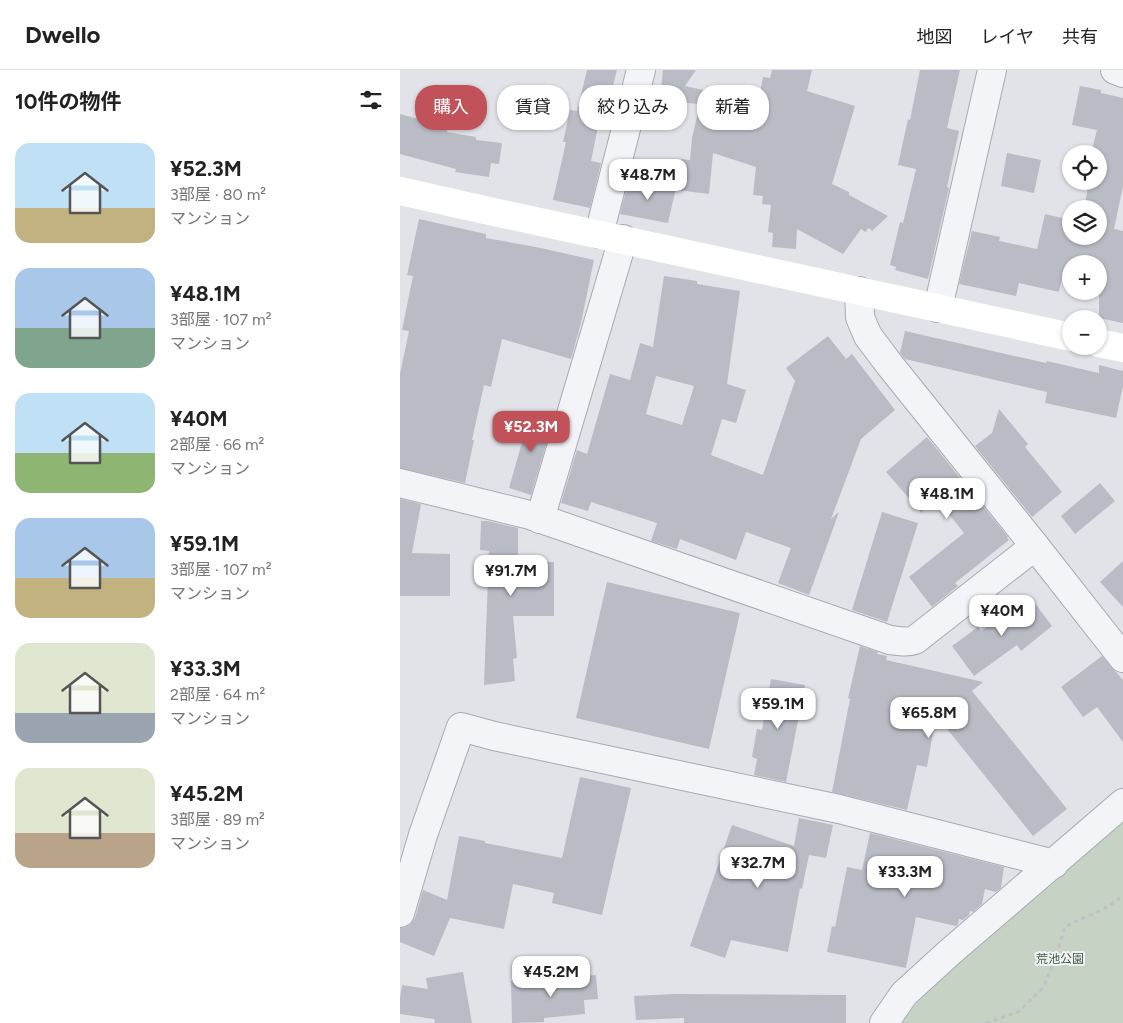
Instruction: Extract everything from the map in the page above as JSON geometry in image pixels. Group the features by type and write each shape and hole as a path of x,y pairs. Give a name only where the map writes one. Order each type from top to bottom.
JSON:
{"street":[{"path":"540,519 611,237 641,70"},
{"path":"938,308 992,70"},
{"path":"1115,70 1123,72"},
{"path":"400,191 1062,335"},
{"path":"859,291 860,317 868,336 1123,658"},
{"path":"1107,344 1123,348"},
{"path":"400,483 530,515 890,640 901,642 916,640 1035,546"},
{"path":"400,913 423,835 462,727 504,738 839,810 1054,864"},
{"path":"884,1023 904,994 950,952 1123,804"}],"path":[{"path":"986,1023 1018,1012 1043,988 1054,962 1065,927 1098,912 1123,895"}],"green space":[{"name":"荒池公園","path":"1123,821 1123,1023 902,1023 914,1006 940,979"}],"building":[{"path":"587,70 617,70 613,85 583,85"},
{"path":"663,70 696,70 686,85 661,85"},
{"path":"772,70 812,70 807,91 855,106 832,184 888,216 872,231 869,228 865,232 861,229 843,254 797,229 796,249 772,247 773,233 768,232 771,205 762,204 763,196 753,195 756,167 713,153 709,194 677,190 681,159 690,160 692,138 697,117 697,130 769,130 769,85 761,85 763,77 770,78"},
{"path":"920,70 960,70 947,128 959,131 947,187 949,188 928,279 895,270 896,267 890,265 900,222 903,223 916,169 898,165 908,119 910,120"},
{"path":"687,86 697,89 697,104 687,103"},
{"path":"1080,86 1101,90 1101,93 1123,98 1123,186 1114,229 1123,231 1123,323 1107,320 1107,310 1099,310 1099,300 1107,300 1107,255 1062,255 1062,278 1059,292 1019,283 1016,296 959,284 972,231 1000,237 999,241 1037,249 1045,214 1062,218 1062,245 1107,245 1107,200 1086,200 1087,190 1107,190 1107,145 1093,145 1097,130 1072,125"},
{"path":"579,103 579,130 597,130 591,161 601,163 590,208 553,200 566,142 563,142 566,130 569,130 570,110 577,111"},
{"path":"400,114 415,118 415,130 447,130 447,132 476,137 476,140 502,143 499,164 491,163 489,177 455,172 456,169 400,154"},
{"path":"1007,153 1041,160 1034,193 1001,186"},
{"path":"629,179 676,188 668,223 620,214"},
{"path":"419,219 486,234 486,238 594,260 581,323 571,359 502,339 491,387 484,385 465,483 400,468 400,374 409,331 402,330 413,276 407,275"},
{"path":"664,276 740,291 727,384 746,390 736,423 722,419 711,455 763,475 795,381 786,368 828,336 846,359 852,354 895,410 861,439 831,519 839,512 809,595 778,583 791,548 746,532 736,560 680,539 677,549 651,541 657,523 591,502 588,511 561,503 577,450 587,454 610,374 630,380 640,343 653,347","holes":["656,376 694,386 682,425 646,414"]},
{"path":"905,331 1099,373 1099,365 1123,371 1123,386 1116,418 1045,403 1047,392 905,359 900,353"},
{"path":"999,409 1028,444 1025,447 1062,492 1032,517 975,446 992,433"},
{"path":"531,411 554,418 531,495 509,488"},
{"path":"927,437 1009,540 955,583 958,586 932,607 909,577 964,533 929,489 922,513 886,472"},
{"path":"1100,483 1115,501 1075,534 1061,516"},
{"path":"400,499 421,504 412,553 450,554 450,596 400,596"},
{"path":"882,512 918,523 887,622 852,610"},
{"path":"481,521 518,528 518,562 554,562 554,616 513,616 517,658 513,659 515,681 484,685 489,551 480,550"},
{"path":"1123,561 1123,607 1100,582"},
{"path":"607,582 740,613 709,749 576,718"},
{"path":"1031,598 1052,626 1021,651 1017,645 974,676 952,646 978,627 981,631"},
{"path":"860,646 878,652 877,654 887,656 886,660 983,682 972,691 1067,809 1033,836 936,715 927,767 917,765 907,810 832,792 850,699 848,698"},
{"path":"1102,656 1123,680 1123,742 1097,707 1083,717 1061,687"},
{"path":"771,679 805,685 786,782 754,775 757,759 752,757 757,729 762,730"},
{"path":"580,777 631,788 602,915 552,903 554,893 513,884 504,929 450,918 434,956 400,942 400,928 410,925 415,918 423,890 447,900 459,836 562,858"},
{"path":"799,818 833,825 826,858 809,855 802,889 800,888 788,952 731,940 725,958 690,946 732,825 794,846"},
{"path":"870,833 1004,867 1001,888 996,892 985,889 982,904 973,912 970,911 969,915 963,920 959,919 956,926 916,917 906,968 827,952 832,926 835,927 847,867 862,870"},
{"path":"463,972 472,1023 435,1023 434,1019 400,1014 402,985 428,989 426,978"},
{"path":"596,975 598,999 584,1000 585,1014 544,1018 544,1022 512,1023 511,981 563,980 563,978"},
{"path":"675,994 846,995 846,1023 684,1023 684,1018 636,1020 634,996"}]}
